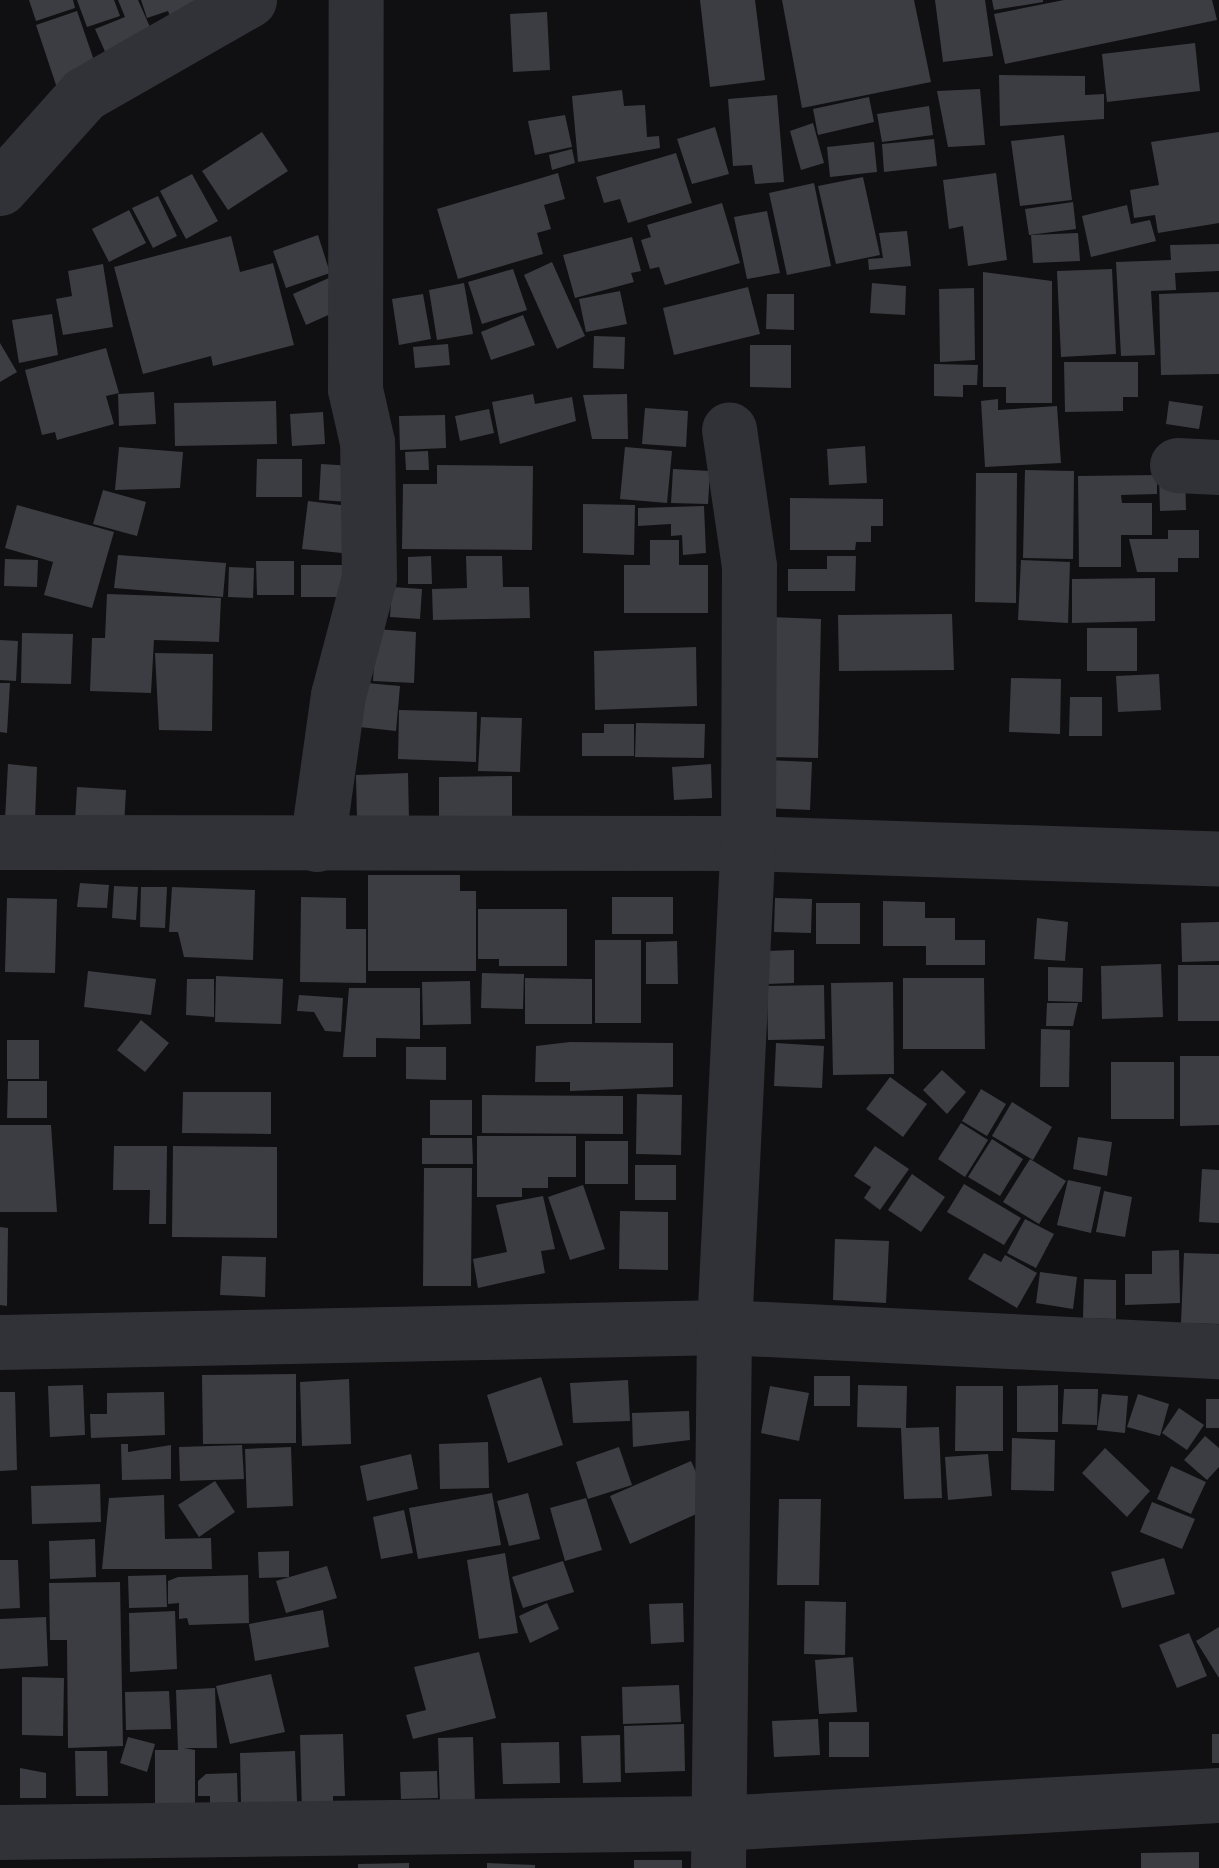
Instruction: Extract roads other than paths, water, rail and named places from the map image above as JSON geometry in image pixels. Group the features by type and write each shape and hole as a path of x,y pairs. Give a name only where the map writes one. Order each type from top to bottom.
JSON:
{"street":[{"path":"0,188 84,94 248,0"},
{"path":"316,844 338,695 370,578 367,442 355,389 356,0"},
{"path":"718,1846 724,1327 748,842 749,566 729,429"},
{"path":"0,842 748,842 1219,859"},
{"path":"0,1342 724,1327 1219,1351"},
{"path":"0,1832 718,1846 1219,1794"}]}
